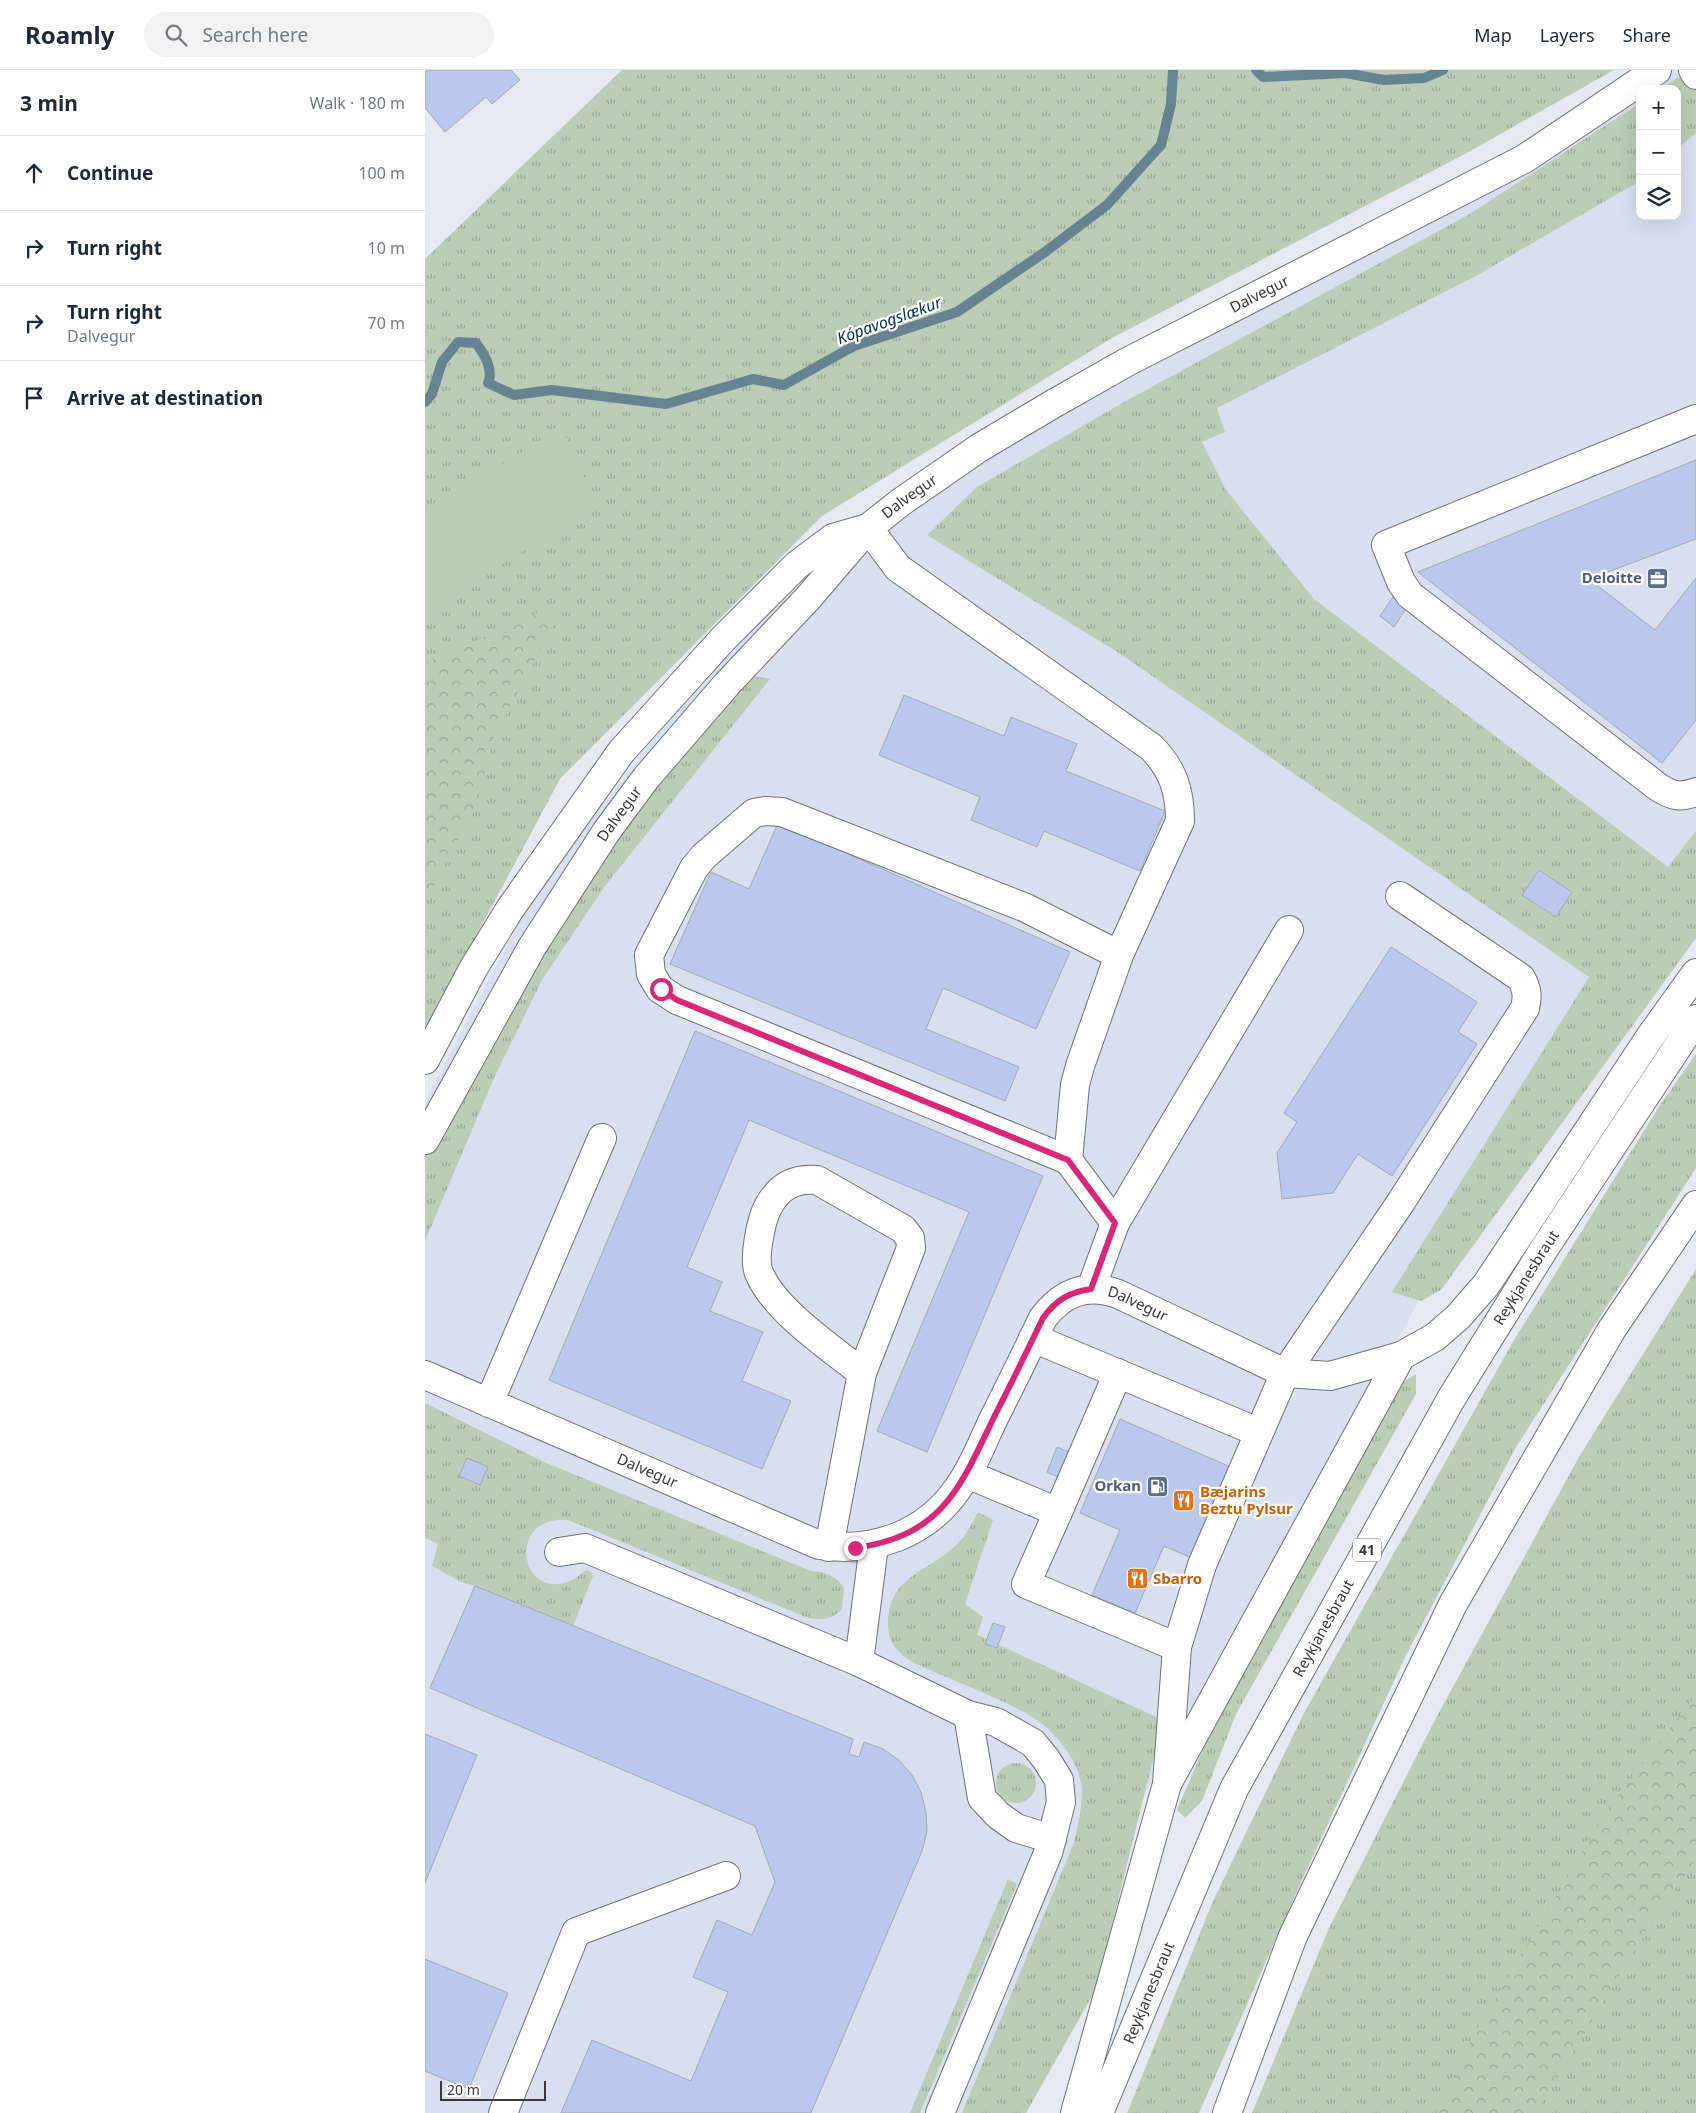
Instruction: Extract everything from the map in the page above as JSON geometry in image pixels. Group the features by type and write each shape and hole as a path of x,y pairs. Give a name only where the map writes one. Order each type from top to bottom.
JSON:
{"main road":[{"name":"Dalvegur","path":"425,1140 532,947 606,832 646,778 727,684 809,598 868,528 901,502 979,448 1053,404 1127,362 1524,159 1657,70"},
{"path":"1693,70 1696,74"},
{"path":"1696,419 1386,545 1401,582 1411,595 1658,788 1669,794 1683,797 1696,792"},
{"name":"Dalvegur","path":"425,1060 473,969 510,909 621,752 723,639 797,566 833,538 868,528"},
{"path":"868,528 898,568 1151,747 1169,769 1179,801 1179,821 1119,955 1075,1085 1068,1160"},
{"path":"1115,1223 1068,1160 677,1000 661,989 651,974 649,954 695,868 704,856 754,813 765,811 782,812 1027,908 1119,955"},
{"path":"1075,2113 1167,1784 1177,1647 1202,1565 1285,1373 1401,1202 1525,1008 1527,998 1526,987 1521,978 1400,896"},
{"path":"1091,1289 1115,1223 1289,930"},
{"name":"Dalvegur","path":"425,1375 819,1545 855,1548 874,1545 912,1531 930,1519 946,1504 967,1474 1043,1318 1052,1306 1065,1296 1091,1289 1105,1290 1118,1294 1285,1373 1330,1376 1401,1356 1435,1337 1458,1318 1487,1285 1650,1038 1696,973"},
{"name":"Reykjanesbraut","path":"1099,2113 1238,1781 1451,1399 1544,1250 1696,1019"},
{"path":"489,1402 602,1138"},
{"path":"829,1546 862,1373 911,1248 911,1238 903,1229 817,1180 801,1179 781,1188 767,1208 757,1244 758,1272 766,1286 794,1318 862,1373"},
{"path":"1227,2113 1293,1936 1453,1604 1612,1329 1696,1205"},
{"path":"1033,1338 1258,1432"},
{"path":"1167,1784 1401,1356"},
{"path":"1118,1373 1026,1584 1177,1647"},
{"path":"967,1474 1058,1512"},
{"path":"859,1662 874,1545"},
{"path":"559,1552 585,1548 859,1662 968,1715 996,1722 1033,1743 1046,1759 1059,1780 1061,1802 1052,1839 940,2113"},
{"path":"968,1715 983,1798 998,1815 1016,1828 1052,1839"},
{"path":"503,2113 576,1932 726,1876"}],"shaded area":[{"path":"1647,70 1696,70 1696,831 1589,977 1409,1319 967,2113 425,2113 425,1101 520,921 584,830 657,734 744,636 893,502 1514,157"}],"green space":[{"path":"622,70 1614,70 1465,154 1110,339 822,516 560,779 452,981 425,1041 425,259"},
{"path":"1689,70 1696,70 1696,133 1681,146 1681,85 1667,85"},
{"path":"1636,106 1636,183 1474,277 1217,408 1225,432 1202,442 1226,490 1314,599 1668,867 1696,831 1696,938 1441,1290 1421,1301 1392,1292 1589,977 1119,653 927,535 977,487 1124,402 1468,215"},
{"path":"562,428 598,507 425,609 425,511"},
{"path":"546,609 554,623 494,737 476,807 425,903 425,663"},
{"path":"747,675 770,679 605,886 542,980 494,1078 425,1241 425,1156 479,1057 613,833"},
{"path":"1696,1054 1696,1168 1516,1447 1406,1655 1302,1880 1199,2113 1127,2113 1213,1901 1304,1713 1514,1340 1660,1105"},
{"path":"1696,1269 1696,2113 1252,2113 1329,1928 1437,1716 1579,1457"},
{"path":"1416,1374 1416,1394 1236,1714 1202,1801 1185,1818 1177,1810 1226,1696 1397,1386"},
{"path":"425,1403 544,1462 811,1571 829,1575 844,1587 842,1609 827,1618 808,1618 568,1520 550,1521 537,1528 529,1539 526,1552 528,1564 535,1575 545,1582 559,1584 574,1579 587,1570 591,1572 593,1576 573,1626 461,1582 432,1566 438,1544 425,1538"},
{"path":"978,1512 993,1520 965,1604 983,1617 977,1635 1163,1720 1096,1989 1026,2113 962,2113 1073,1845 1081,1803 1082,1789 1080,1778 1070,1755 1044,1725 1010,1705 912,1662 894,1646 888,1629 890,1607 902,1585 958,1543 968,1531"},
{"path":"1696,1695 1696,1860 1655,1917 1536,2113 1438,2113 1473,2036 1609,1807"},
{"path":"1020,1763 1027,1766 1033,1772 1036,1783 1035,1791 1027,1800 1020,1803 1012,1803 1005,1800 997,1791 996,1779 999,1772 1008,1764"},
{"path":"1008,1879 1017,1884 920,2113 910,2113"}],"building":[{"path":"428,70 511,70 520,80 492,104 486,97 445,132 425,108 425,72"},
{"path":"1696,460 1696,539 1589,579 1655,630 1696,578 1696,720 1662,763 1418,572"},
{"path":"1393,597 1407,607 1394,627 1380,616"},
{"path":"904,695 1004,736 1011,717 1077,744 1066,771 1165,811 1140,871 1044,831 1037,847 971,820 980,797 879,755"},
{"path":"778,823 1070,952 1036,1029 943,988 926,1029 1019,1067 1005,1101 670,964 711,872 749,889"},
{"path":"1539,870 1572,892 1556,917 1522,895"},
{"path":"1391,947 1477,1002 1458,1032 1477,1044 1392,1176 1358,1154 1333,1193 1282,1199 1277,1153 1297,1122 1284,1113"},
{"path":"695,1031 1043,1176 927,1452 877,1431 969,1212 749,1120 687,1267 722,1282 710,1311 763,1332 742,1381 791,1401 762,1469 549,1380"},
{"path":"1120,1419 1233,1468 1194,1559 1164,1546 1135,1613 1092,1595 1120,1530 1080,1513"},
{"path":"1057,1447 1069,1452 1058,1477 1047,1472"},
{"path":"467,1458 488,1467 480,1485 459,1476"},
{"path":"475,1586 853,1739 849,1754 859,1757 864,1742 883,1749 899,1760 912,1775 921,1792 926,1812 927,1831 922,1851 811,2113 561,2113 592,2040 691,2081 728,1992 693,1977 717,1920 752,1935 775,1882 755,1826 430,1688"},
{"path":"993,1623 1005,1627 997,1648 985,1644"},
{"path":"425,1734 477,1755 425,1883"},
{"path":"425,1959 508,1993 469,2089 425,2071"}],"waterway":[{"name":"Kópavogslækur","path":"425,402 432,394 442,362 458,342 476,343 489,367 490,378 488,383 514,395 552,390 666,404 753,379 784,385 854,346 957,312 1045,252 1107,205 1161,145 1171,104 1173,70"},
{"path":"1256,70 1263,77 1345,73 1384,80 1424,78 1443,70"}],"place":[{"name":"Deloitte","path":"1658,578"},
{"name":"Orkan","path":"1157,1486"},
{"name":"Bæjarins Beztu Pylsur","path":"1184,1501"},
{"name":"Sbarro","path":"1137,1579"}],"route":[{"path":"661,989 677,1000 1068,1160 1115,1223 1091,1289 1077,1291 1065,1296 1052,1306 1043,1318 967,1474 946,1504 930,1519 912,1531 893,1540 855,1548"}]}
